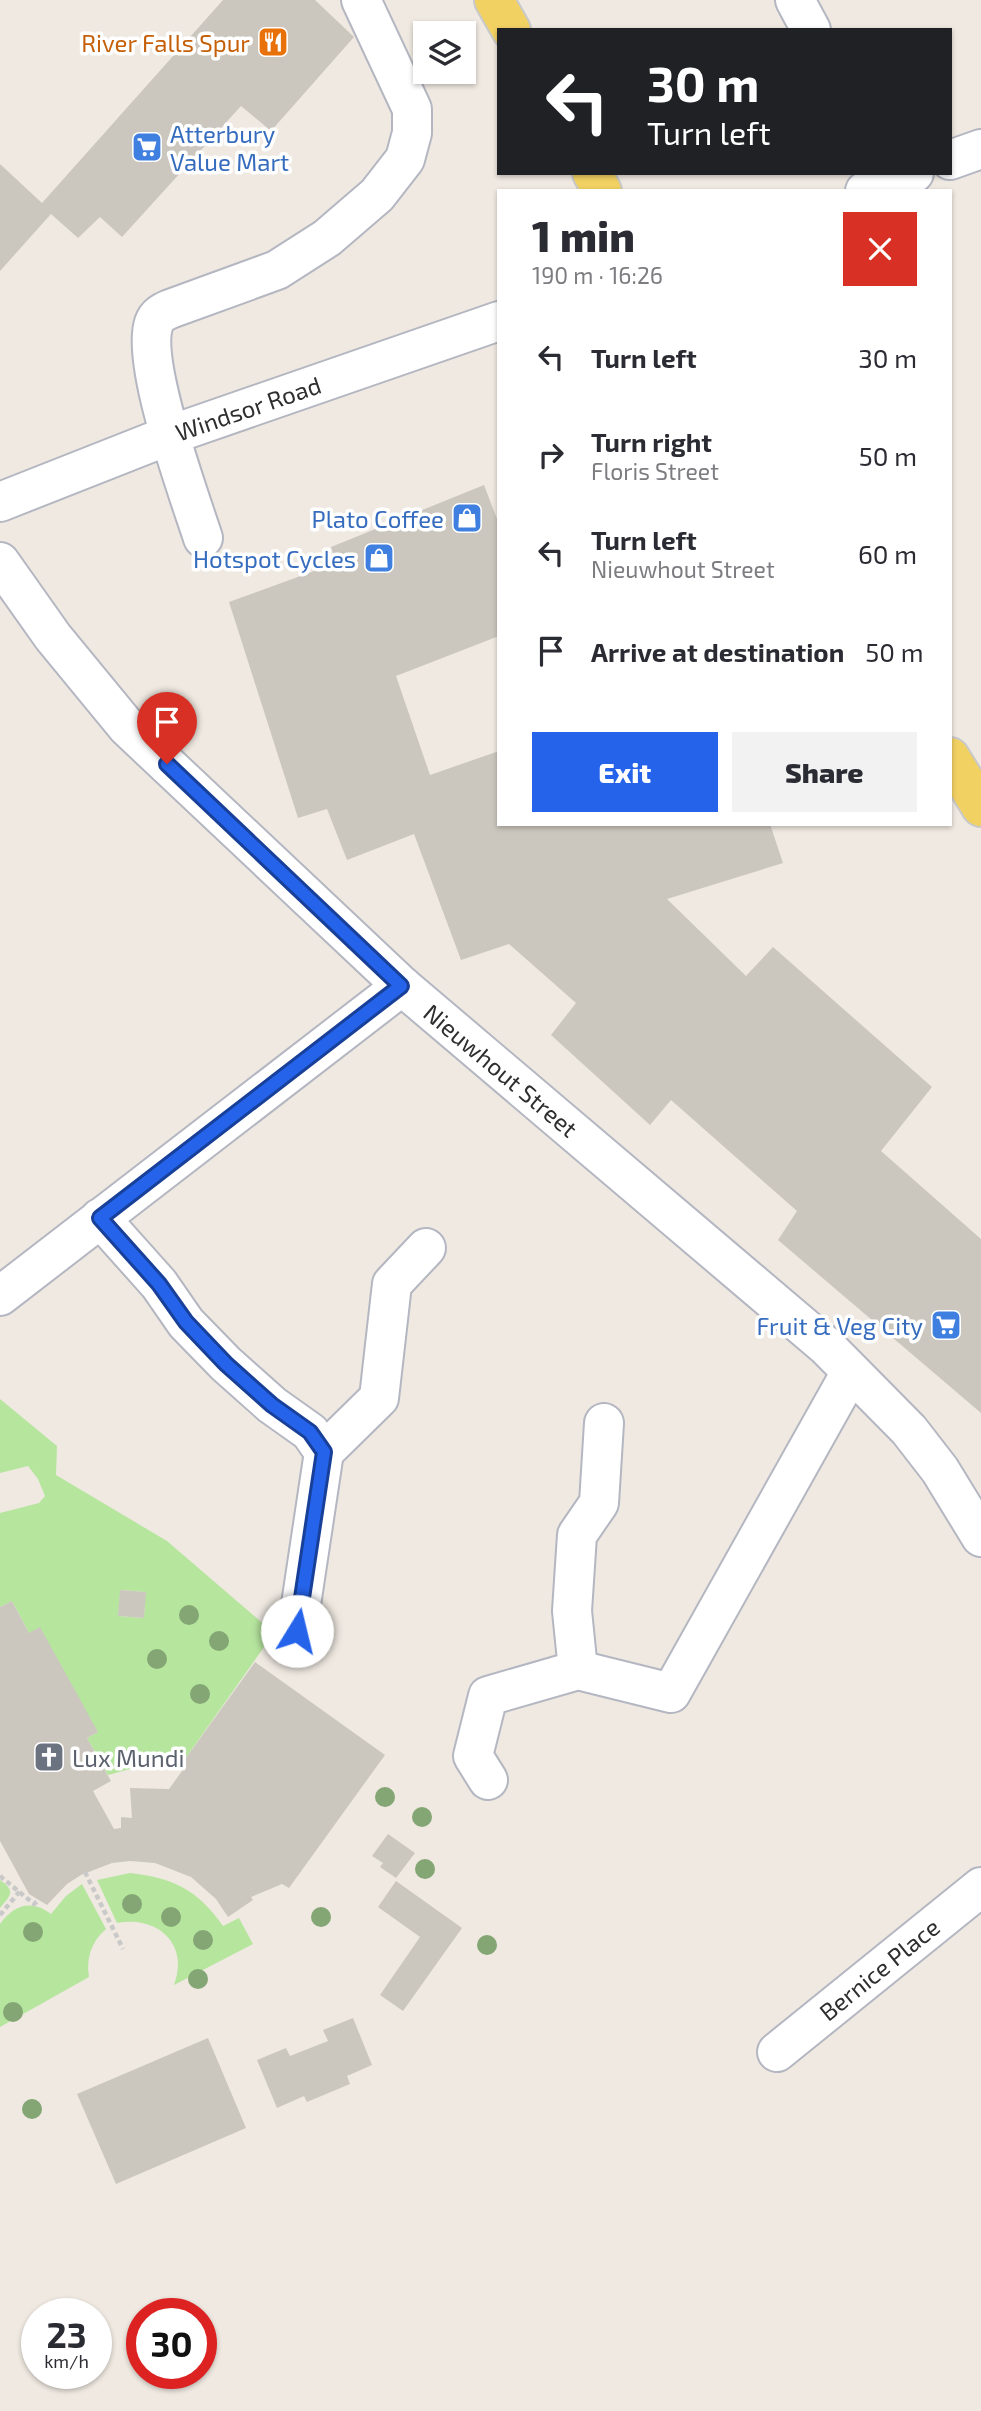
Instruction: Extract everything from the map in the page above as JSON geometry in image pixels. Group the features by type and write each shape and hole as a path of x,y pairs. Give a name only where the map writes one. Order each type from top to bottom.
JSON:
{"main road":[{"path":"494,0 510,28"},
{"path":"952,760 981,807"}],"street":[{"path":"203,538 170,435 153,367 152,334 155,320 170,309 277,270 327,238 377,195 405,159 412,133 412,109 361,0"},
{"path":"795,0 810,28"},
{"path":"952,159 981,149"},
{"name":"Windsor Road","path":"0,502 170,435 497,322"},
{"name":"Nieuwhout Street","path":"0,562 53,637 127,727 401,986 826,1346 916,1440 940,1470 981,1537"},
{"path":"0,1296 401,986"},
{"path":"100,1218 159,1284 186,1322 272,1405 310,1432 324,1452"},
{"path":"297,1631 324,1452 379,1398 392,1284 426,1248"},
{"path":"488,1780 473,1756 488,1696 578,1670 671,1693 851,1372"},
{"path":"578,1670 572,1611 577,1535 599,1503 604,1423"},
{"name":"Bernice Place","path":"777,2052 981,1887"}],"path":[{"path":"85,1872 123,1949"},
{"path":"0,1876 34,1904 39,1900"},
{"path":"0,1915 20,1891"}],"green space":[{"path":"0,1399 57,1446 56,1475 167,1541 274,1633 178,1769 167,1762 159,1761 108,1775 87,1738 98,1732 29,1633 12,1601 0,1607 0,1513 39,1503 45,1496 38,1479 28,1466 0,1473","holes":["121,1590 145,1592 144,1618 118,1616"]},
{"path":"130,1873 159,1878 183,1888 204,1903 223,1926 239,1918 253,1944 174,1985 178,1970 174,1945 157,1928 132,1922 117,1923 97,1880"},
{"path":"0,1880 10,1893 0,1908"},
{"path":"82,1884 106,1929 91,1951 89,1977 0,2027 0,1924 11,1912 23,1906 44,1909 51,1914 66,1896"}],"building":[{"name":"Atterbury Value Mart","path":"223,0 315,0 354,37 271,131 241,106 122,237 100,217 78,238 51,214 0,271 0,164 42,203"},
{"path":"484,485 497,519 497,637 396,676 430,775 497,752 497,826 771,826 783,863 667,899 746,976 773,947 932,1087 881,1151 981,1239 981,1413 778,1240 797,1211 671,1100 650,1125 551,1035 576,1003 509,944 461,960 414,834 347,860 327,809 298,818 229,602 336,563 331,547"},
{"path":"120,1590 146,1592 144,1618 118,1616"},
{"path":"12,1601 29,1633 40,1627 98,1732 87,1738 111,1781 93,1791 114,1829 121,1828 121,1817 132,1818 130,1788 169,1789 182,1771 178,1769 255,1662 385,1755 289,1888 282,1884 251,1897 253,1900 228,1917 216,1899 191,1877 155,1863 130,1861 112,1863 81,1875 67,1884 47,1905 29,1894 0,1841 0,1607"},
{"path":"388,1834 415,1853 396,1878 380,1867 383,1863 372,1856"},
{"path":"396,1881 462,1928 403,2011 380,1995 420,1937 378,1907"},
{"path":"353,2018 372,2065 347,2076 350,2084 307,2102 304,2096 277,2108 257,2060 286,2048 290,2056 328,2041 323,2030"},
{"path":"208,2038 246,2128 116,2184 77,2094"}],"place":[{"name":"River Falls Spur","path":"273,42"},
{"name":"Atterbury Value Mart","path":"147,147"},
{"name":"Plato Coffee","path":"467,518"},
{"name":"Hotspot Cycles","path":"379,558"},
{"name":"Fruit & Veg City","path":"946,1325"},
{"name":"Lux Mundi","path":"49,1757"}],"route":[{"path":"167,764 401,986 100,1218 159,1284 186,1322 226,1364 272,1405 310,1432 324,1452 297,1631"}]}
